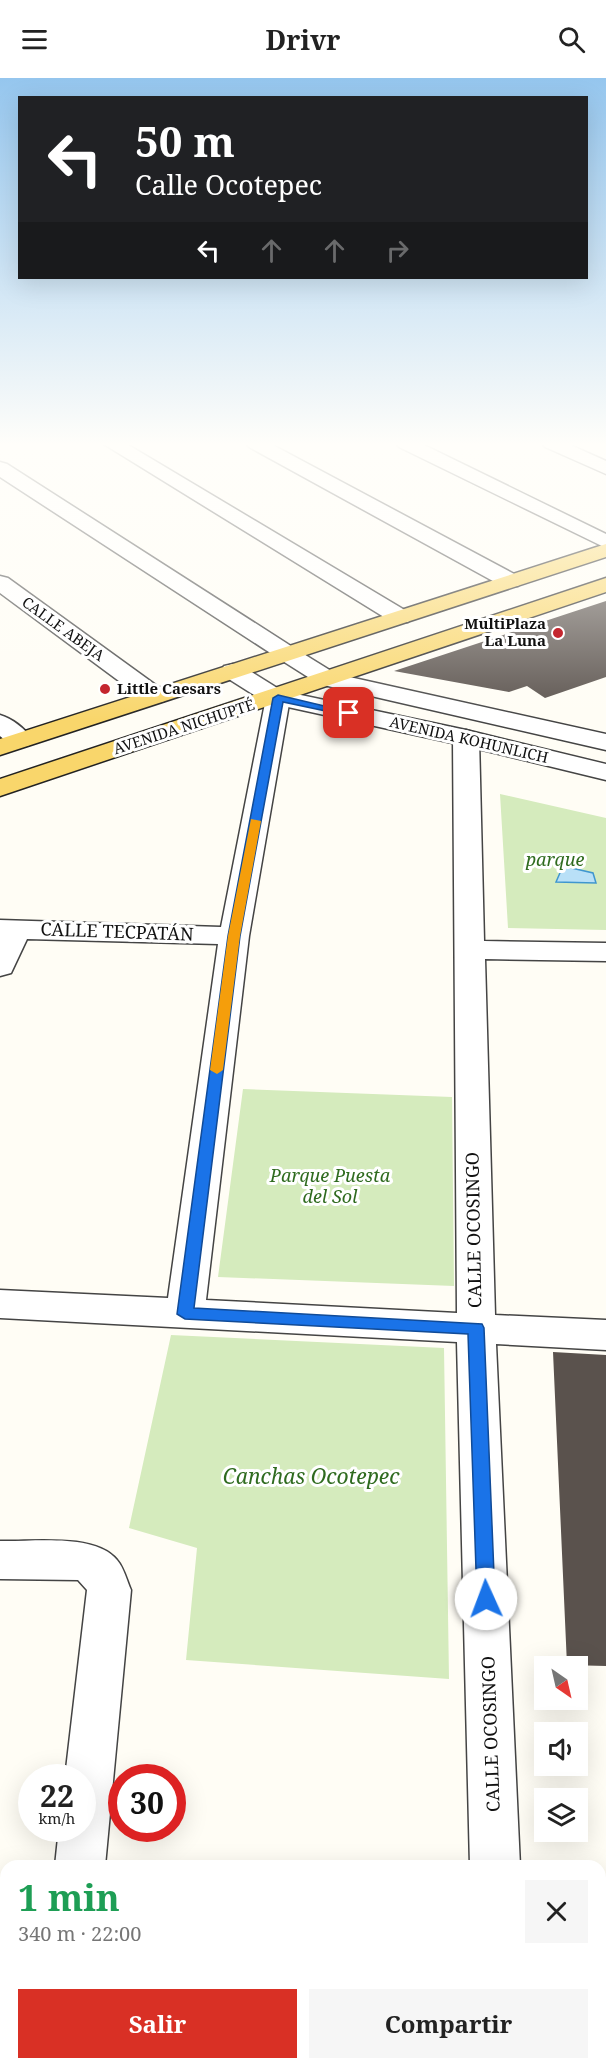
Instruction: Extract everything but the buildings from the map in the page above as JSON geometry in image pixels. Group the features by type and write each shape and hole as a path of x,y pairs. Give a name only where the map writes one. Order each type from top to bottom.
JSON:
{"main road":[{"path":"10,743 606,550"},
{"name":"AVENIDA NICHUPTÉ","path":"0,788 276,698 606,585"}],"street":[{"name":"AVENIDA KOHUNLICH","path":"105,536 328,679 606,742"},
{"path":"267,536 400,617"},
{"path":"428,536 510,581"},
{"name":"CALLE ABEJA","path":"0,583 155,696"},
{"name":"AVENIDA KOHUNLICH","path":"233,671 276,698 466,738 606,772"},
{"path":"185,1314 234,936 276,698"},
{"path":"0,723 10,743"},
{"name":"CALLE OCOSINGO","path":"466,738 476,1328 495,1860"},
{"path":"0,967 8,929"},
{"name":"CALLE TECPATÁN","path":"8,929 234,936"},
{"path":"470,950 606,952"},
{"path":"0,1304 606,1335"},
{"path":"0,1560 87,1561 102,1574 109,1590 81,1860"}],"green space":[{"name":"parque","path":"500,794 606,818 606,930 508,928"},
{"name":"Parque Puesta del Sol","path":"243,1089 452,1097 454,1286 218,1277"},
{"name":"Canchas Ocotepec","path":"171,1335 444,1348 449,1679 186,1660 197,1548 129,1528"}],"water":[{"path":"563,866 593,873 596,883 556,882"}],"slow traffic":[{"path":"217,1070 234,936 255,821"}],"place":[{"name":"MultiPlaza La Luna","path":"558,633"},
{"name":"Little Caesars","path":"105,689"}],"route":[{"path":"349,713 278,698 234,936 185,1314 476,1328 486,1599"}]}
